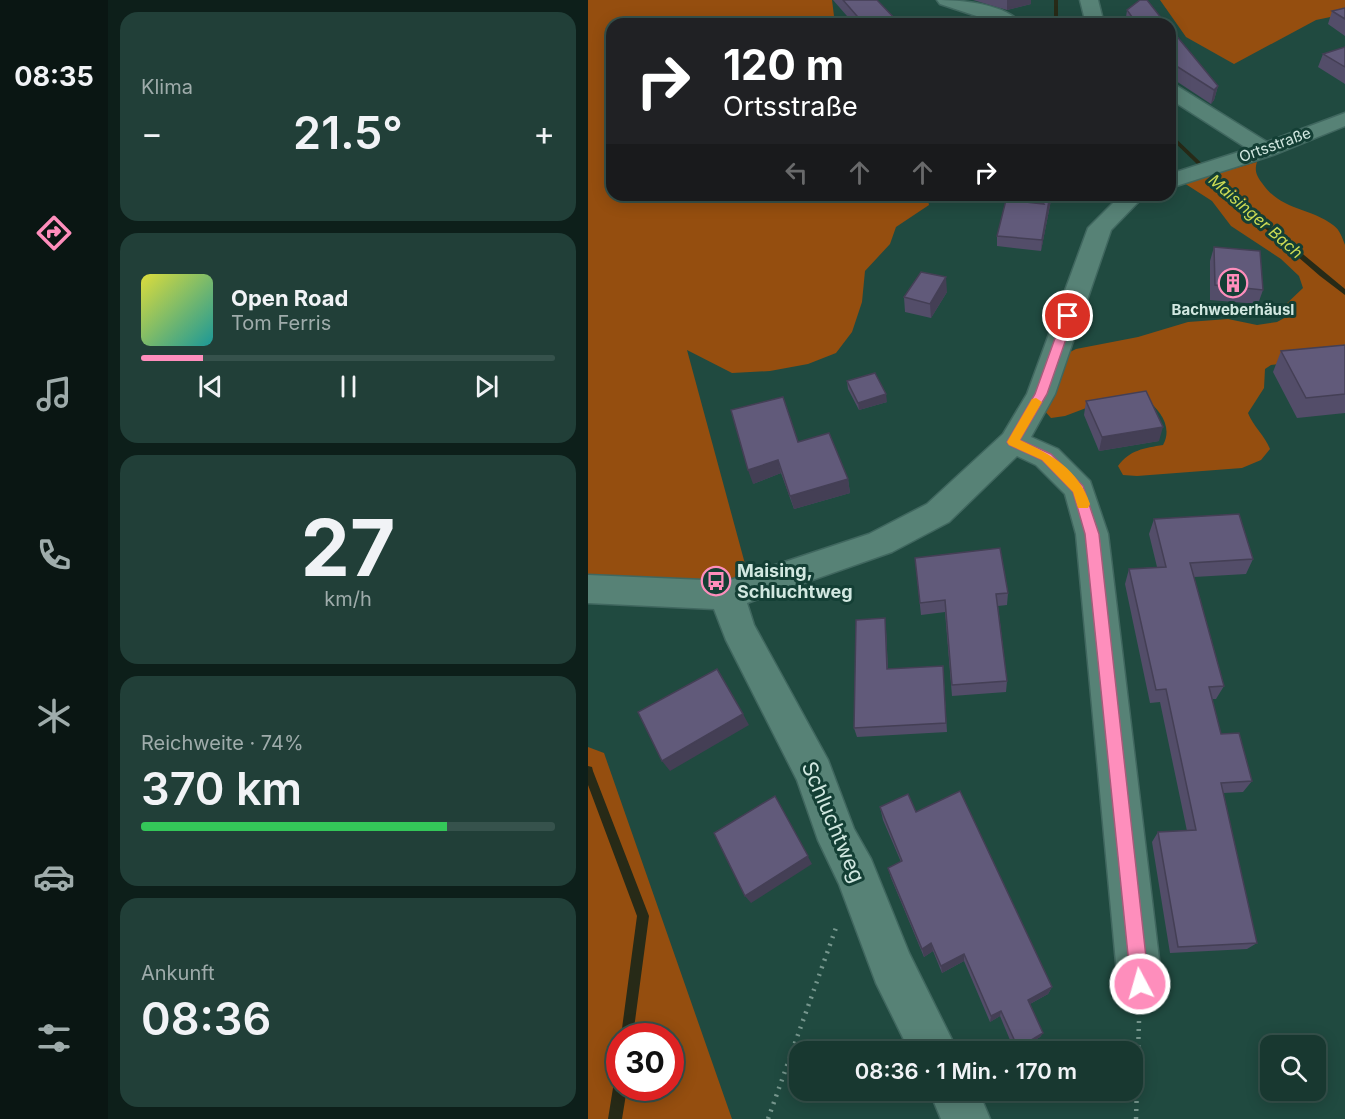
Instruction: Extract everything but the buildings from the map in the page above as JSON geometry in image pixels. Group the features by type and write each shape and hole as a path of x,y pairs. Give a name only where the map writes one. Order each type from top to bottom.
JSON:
{"street":[{"path":"946,0 1005,18"},
{"path":"1089,0 1094,18"},
{"path":"1176,94 1265,150"},
{"name":"Ortsstraße","path":"1176,179 1265,150 1345,119"},
{"path":"588,589 727,595 880,543 938,513 1013,442 1041,394 1100,228 1128,201"},
{"path":"1013,442 1047,457 1079,489 1092,534 1140,984"},
{"name":"Schluchtweg","path":"727,595 738,629 814,773 838,840 856,874 892,967 929,1041"},
{"path":"958,1101 966,1119"}],"path":[{"path":"768,1119 856,874"},
{"path":"1136,1119 1140,984"}],"shaded area":[{"path":"588,0 832,0 834,18 606,18 606,201 928,201 929,205 896,227 890,244 865,271 862,302 852,332 836,353 808,364 770,371 732,373 687,350 751,586 588,589"},
{"path":"1160,0 1345,0 1345,14 1316,20 1234,64 1186,37 1176,23 1176,18 1173,18"},
{"path":"1257,162 1257,176 1278,199 1324,219 1342,236 1345,245 1345,356 1271,365 1265,369 1264,388 1248,413 1270,449 1261,460 1242,468 1137,476 1123,475 1118,466 1127,456 1163,445 1166,438 1164,419 1146,399 1102,402 1065,416 1051,418 1042,408 1066,354 1076,349 1138,337 1188,322 1228,319 1257,325 1277,322 1288,316 1283,307 1303,288 1299,276 1281,259 1231,226 1212,201 1184,183"},
{"path":"588,747 604,753 732,1119 588,1119"}],"waterway":[{"name":"Maisinger Bach","path":"1056,0 1056,18"},
{"name":"Maisinger Bach","path":"1176,141 1255,217 1345,293"},
{"path":"588,771 643,916 629,1023"},
{"path":"615,1119 618,1101"}],"slow traffic":[{"path":"1036,402 1013,442 1047,457 1079,489 1083,504"}],"place":[{"name":"Bachweberhäusl","path":"1233,283"},
{"name":"Maising, Schluchtweg","path":"716,581"}],"route":[{"path":"1068,316 1041,394 1013,442 1047,457 1079,489 1092,534 1140,984"}]}
